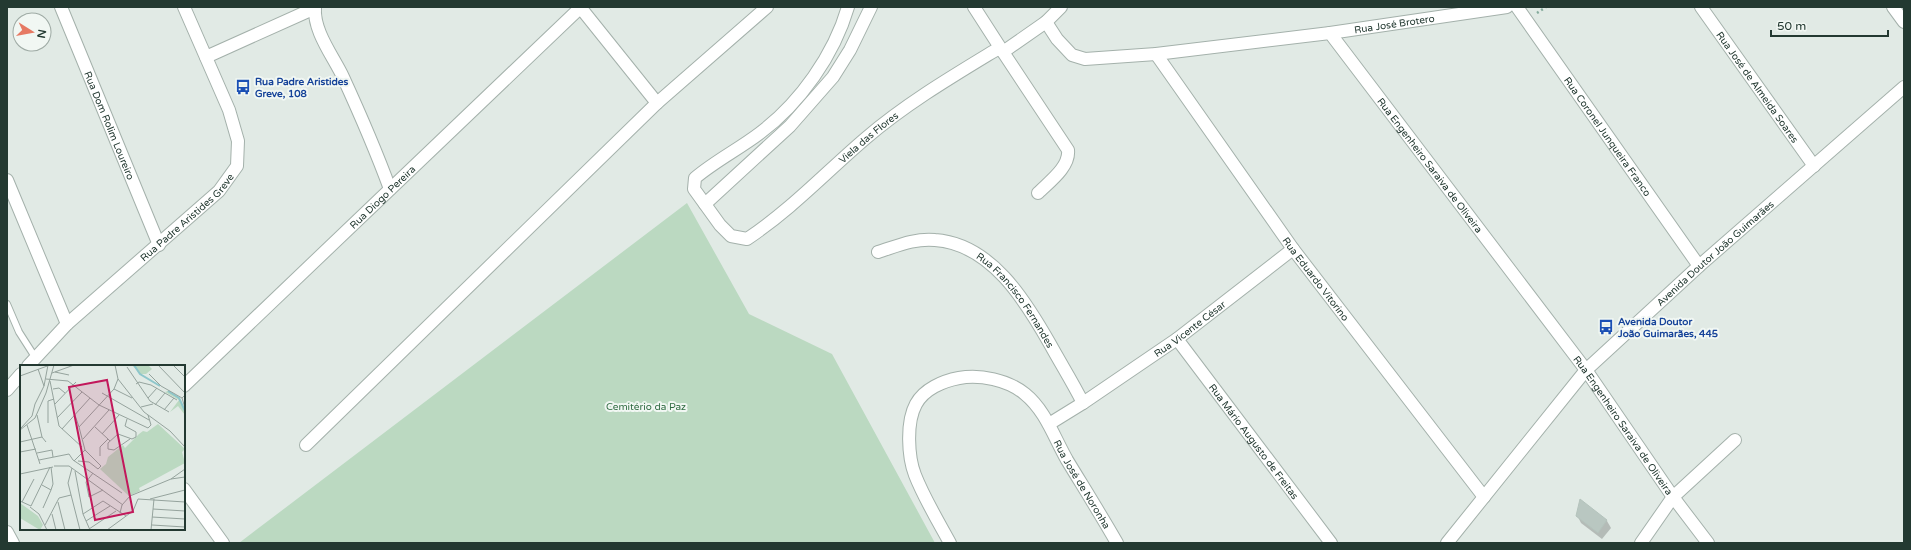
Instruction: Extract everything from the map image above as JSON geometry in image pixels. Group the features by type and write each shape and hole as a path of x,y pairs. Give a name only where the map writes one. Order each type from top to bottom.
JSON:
{"street":[{"name":"Rua Dom Rolim Loureiro","path":"61,7 159,245"},
{"name":"Rua Padre Aristides Greve","path":"32,362 67,324 219,191 237,166 238,141 229,110 184,7"},
{"path":"581,7 657,103"},
{"name":"Rua Diogo Pereira","path":"185,385 581,7"},
{"path":"306,445 657,103 767,7"},
{"path":"848,7 830,51 816,74 800,94 760,133 705,169 695,178 694,189 705,204 790,126 819,94 833,77 850,50 871,7"},
{"path":"974,7 1068,150 1068,157 1065,165 1038,193"},
{"name":"Viela das Flores","path":"705,204 726,232 737,238 747,239 771,223 796,203 866,138 923,94 1001,50 1046,22 1061,7"},
{"name":"Rua José Brotero","path":"1330,33 1507,7"},
{"name":"Rua Coronel Junqueira Franco","path":"1517,7 1699,266"},
{"name":"Rua José de Almeida Soares","path":"1701,7 1814,166"},
{"path":"1893,7 1904,22"},
{"path":"206,57 315,8 316,19 324,40 342,76 390,190"},
{"path":"1046,22 1056,39 1072,55 1085,59 1156,54 1330,33"},
{"name":"Rua Engenheiro Saraiva de Oliveira","path":"1330,33 1586,370 1673,497 1708,543"},
{"name":"Rua Eduardo Vitorino","path":"1156,54 1293,249 1484,498"},
{"name":"Avenida Doutor João Guimarães","path":"1447,543 1586,370 1699,266 1904,87"},
{"path":"7,180 67,324"},
{"name":"Rua Francisco Fernandes","path":"878,252 909,242 936,240 953,243 986,261 1020,294 1038,322 1083,403"},
{"name":"Rua Vicente César","path":"1083,403 1177,339 1293,249"},
{"name":"Rua Mário Augusto de Freitas","path":"1177,339 1331,543"},
{"path":"7,390 20,375"},
{"name":"Rua José de Noronha","path":"950,543 915,475 911,460 909,442 910,428 916,404 928,389 948,380 968,376 1000,381 1020,390 1040,411 1049,424 1067,459 1117,543"},
{"path":"1049,424 1083,403"},
{"path":"1641,543 1673,497 1735,440"},
{"path":"185,489 223,543"},
{"path":"7,532 13,543"}],"lane":[{"path":"7,304 32,362"}],"green space":[{"name":"Cemitério da Paz","path":"687,203 749,314 832,354 935,543 239,543"}],"building":[{"path":"1580,499 1607,520 1598,533 1576,516"}],"place":[{"name":"Rua Padre Aristides Greve, 108","path":"243,87"},
{"name":"Avenida Doutor João Guimarães, 445","path":"1606,327"}]}
